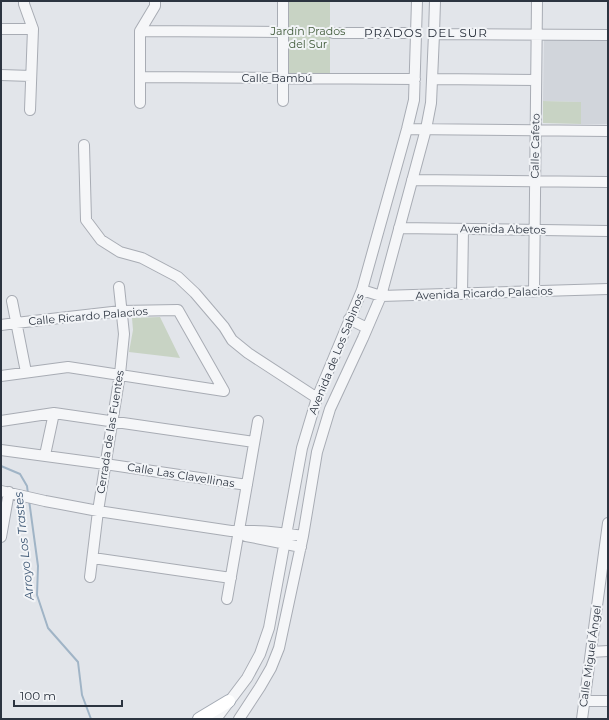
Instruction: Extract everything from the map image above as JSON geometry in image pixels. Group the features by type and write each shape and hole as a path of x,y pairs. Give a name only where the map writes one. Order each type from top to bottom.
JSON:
{"main road":[{"path":"199,719 229,701"}],"street":[{"path":"24,1 33,29 30,110"},
{"path":"140,103 140,31 155,6 155,1"},
{"path":"283,1 283,101"},
{"name":"Avenida de Los Sabinos","path":"216,719 247,678 260,654 269,628 302,448 317,398 362,290 414,100 417,1"},
{"name":"Avenida de Los Sabinos","path":"239,719 268,675 280,648 302,542 316,452 330,409 381,296 426,130 431,103 435,1"},
{"name":"Calle Cafeto","path":"534,292 537,1"},
{"path":"1,29 33,29"},
{"path":"140,31 283,32"},
{"path":"333,33 416,33"},
{"path":"434,34 608,35"},
{"path":"1,75 31,76"},
{"name":"Calle Bambú","path":"140,77 415,79"},
{"path":"432,79 536,80"},
{"path":"407,129 608,131"},
{"path":"84,145 86,220 101,240 120,252 142,258 178,277 195,293 224,327 232,340 248,353 317,398"},
{"path":"412,180 608,182"},
{"name":"Avenida Abetos","path":"399,228 608,231"},
{"path":"462,294 463,229"},
{"name":"Cerrada de las Fuentes","path":"90,577 98,511 120,374 124,334 118,287"},
{"name":"Avenida Ricardo Palacios","path":"362,290 381,296 608,289"},
{"path":"12,301 26,372"},
{"name":"Calle Ricardo Palacios","path":"1,325 121,310 178,310 224,391 120,374"},
{"path":"349,319 367,328"},
{"path":"1,376 68,367 120,374"},
{"path":"45,455 54,414"},
{"path":"1,421 54,414 254,442"},
{"path":"227,599 236,532 247,485 258,420"},
{"name":"Calle Las Clavellinas","path":"1,450 45,455 247,485"},
{"path":"1,537 5,492 98,511 236,532 284,544 302,542"},
{"name":"Calle Miguel Ángel","path":"582,719 591,652 603,599 608,523"},
{"path":"236,532 286,533 302,542"},
{"path":"93,558 231,578"},
{"path":"591,652 608,651"},
{"path":"584,701 608,700"}],"path":[{"path":"283,32 333,33"}],"shaded area":[{"path":"544,39 608,40 608,124 581,124 581,102 543,101"}],"green space":[{"name":"Jardín Prados del Sur","path":"286,1 330,1 330,74 286,74"},
{"path":"543,101 581,102 581,124 543,123"},
{"path":"160,317 180,358 129,352 133,330 132,318"}],"waterway":[{"name":"Arroyo Los Trastes","path":"1,466 20,474 27,486 28,494"},
{"name":"Arroyo Los Trastes","path":"29,500 38,566 37,595 48,628 78,662 82,695 91,719"}],"district":[{"name":"PRADOS DEL SUR","path":"426,33"}]}
